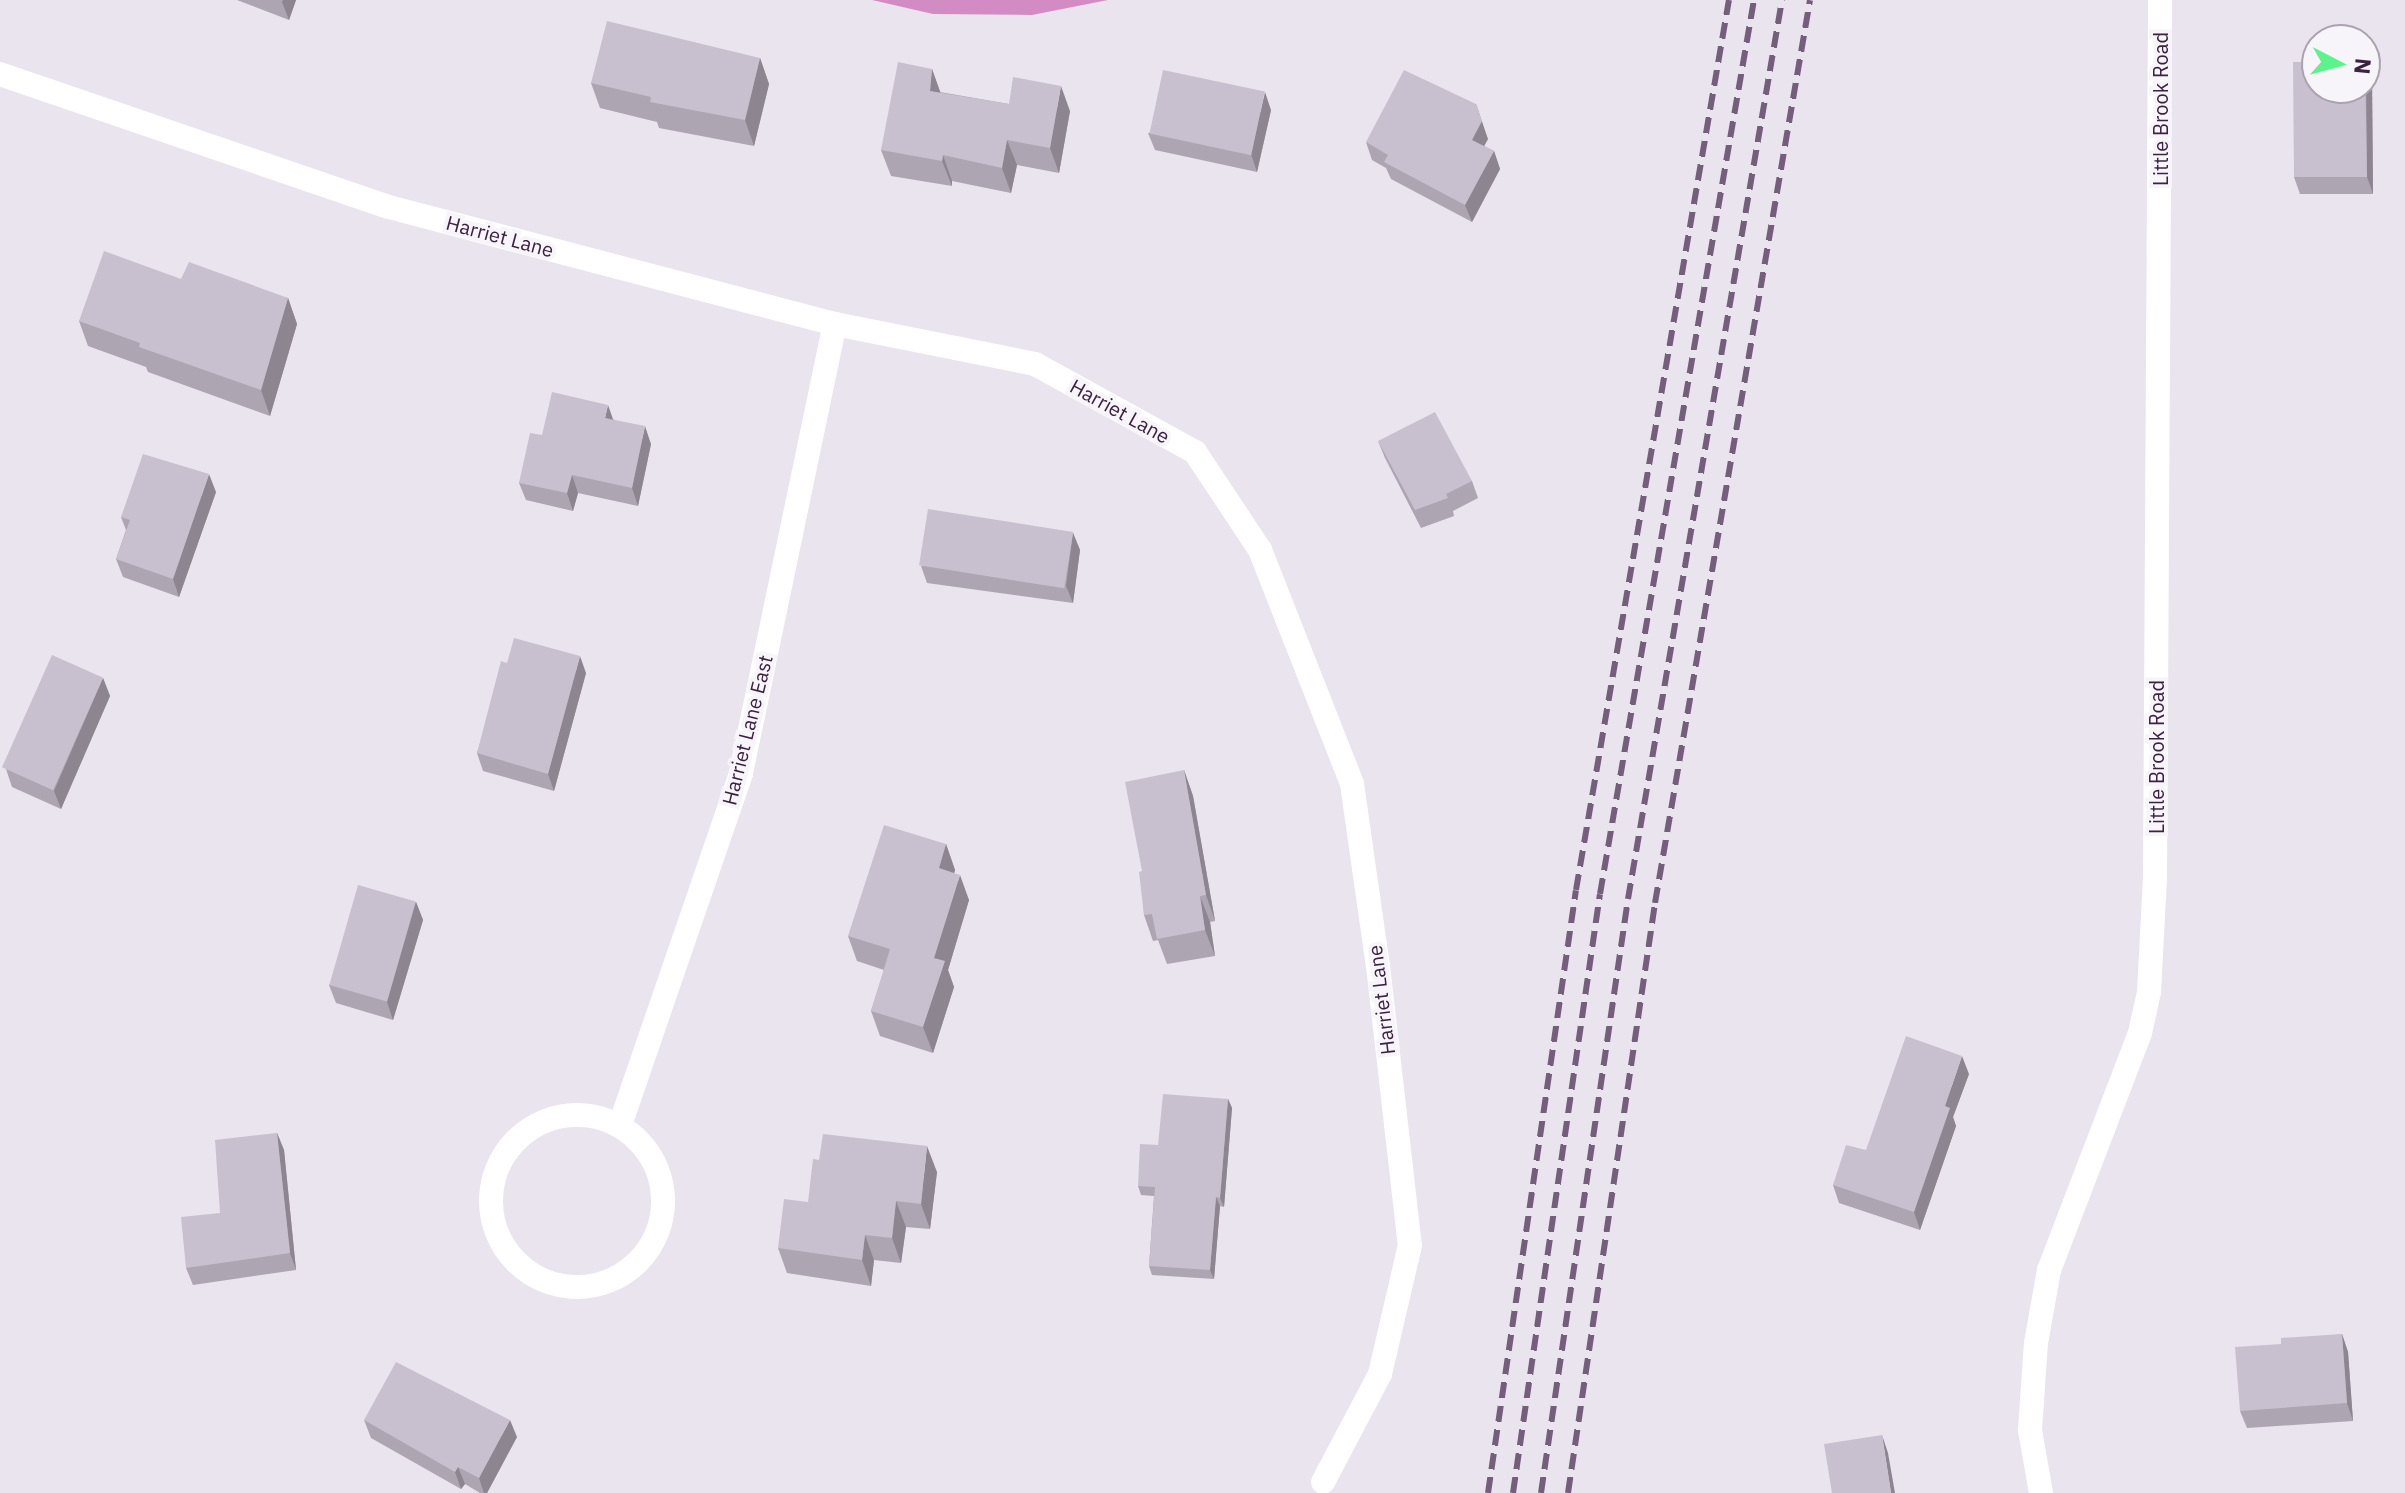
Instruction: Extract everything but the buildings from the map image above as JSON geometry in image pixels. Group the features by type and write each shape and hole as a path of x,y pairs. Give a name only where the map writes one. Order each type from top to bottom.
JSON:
{"street":[{"name":"Little Brook Road","path":"2041,1493 2030,1430 2036,1343 2049,1270 2129,1063 2149,992 2155,847 2160,0"},
{"name":"Harriet Lane","path":"0,74 389,207 835,324 1035,364 1195,452 1260,550 1352,784 1378,966 1410,1245 1380,1374 1323,1482"},
{"name":"Harriet Lane East","path":"620,1125 741,773 835,324"},
{"path":"588,1115 620,1125 646,1147 661,1177 663,1212 653,1244 630,1269 600,1285 566,1287 535,1276 509,1254 494,1224 492,1190 502,1158 525,1132 554,1117 588,1115"}],"shaded area":[{"path":"872,0 1108,0 1032,15 933,14"}],"railway":[{"path":"1488,1493 1576,890 1729,0"},
{"path":"1513,1493 1600,894 1754,0"},
{"path":"1541,1493 1628,899 1782,0"},
{"path":"1568,1493 1655,903 1810,0"}]}
